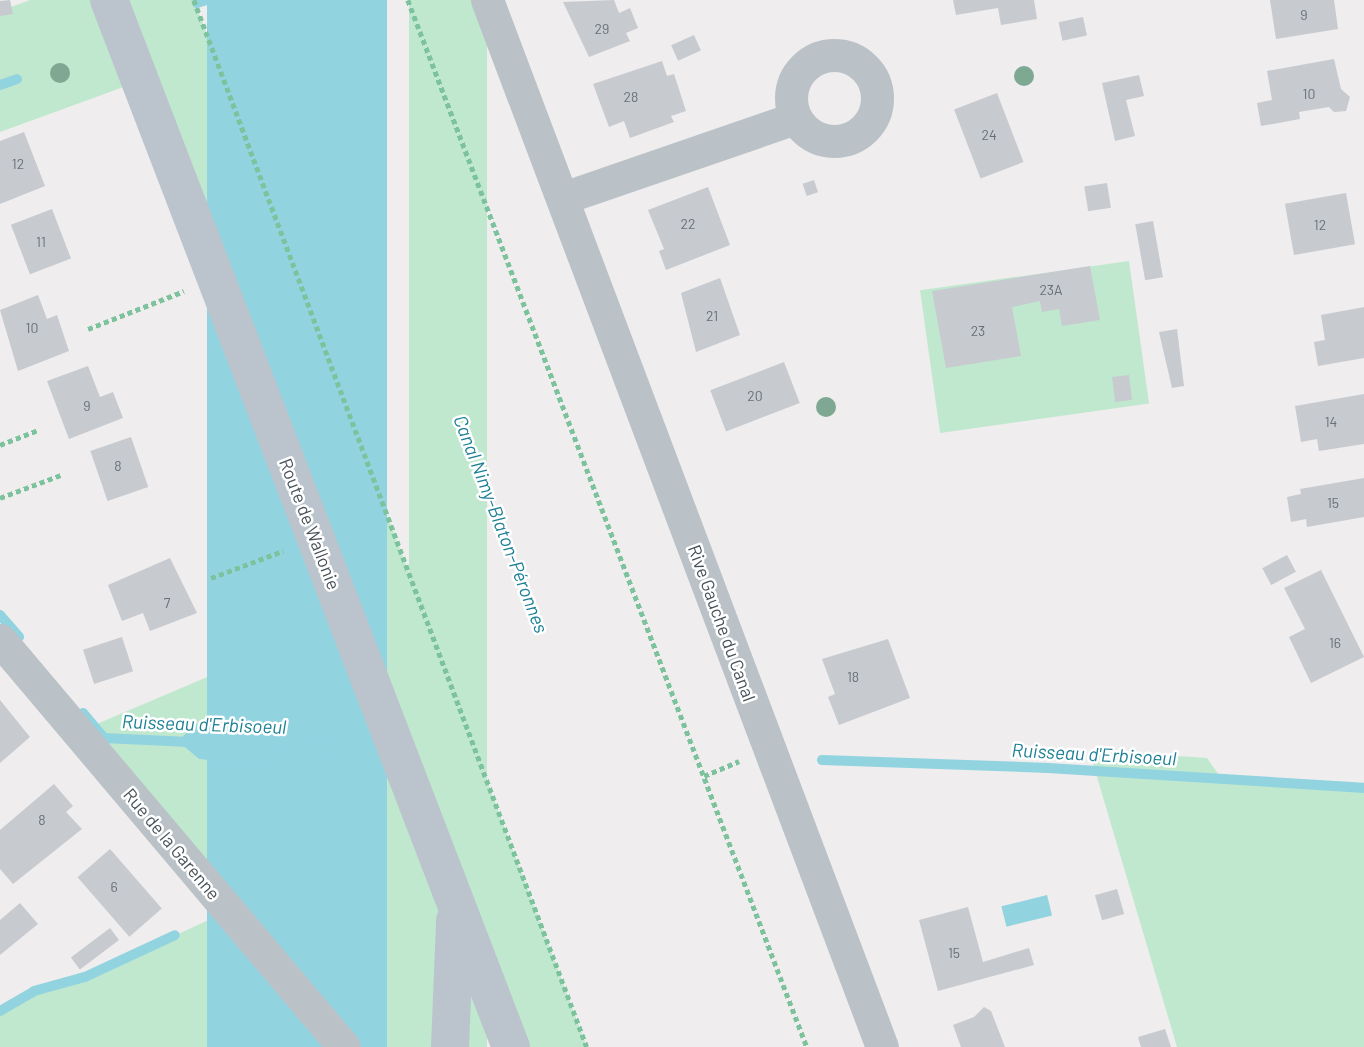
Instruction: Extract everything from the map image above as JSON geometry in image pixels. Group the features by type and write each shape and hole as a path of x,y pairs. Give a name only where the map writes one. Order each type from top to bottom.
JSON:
{"main road":[{"name":"Route de Wallonie","path":"110,0 512,1047"},
{"path":"450,1047 456,902"}],"street":[{"name":"Rive Gauche du Canal","path":"487,0 882,1047"},
{"path":"563,198 795,118"},
{"name":"Rue de la Garenne","path":"0,640 344,1047"}],"path":[{"path":"194,0 587,1047"},
{"path":"408,0 807,1047"},
{"path":"88,329 216,278"},
{"path":"0,445 38,430"},
{"path":"0,498 61,475"},
{"path":"211,578 316,539"}],"green space":[{"path":"30,0 194,0 587,1047 511,1047 456,904 448,1047 0,1047 0,1010 34,991 85,977 228,911 78,732 346,618 140,81 0,132 0,11"},
{"path":"409,0 487,0 487,1047 409,1047"},
{"path":"1129,261 1149,404 940,433 920,290"},
{"path":"1089,750 1207,758 1221,778 1364,788 1364,1047 1177,1047"}],"water":[{"path":"207,0 387,0 387,1047 207,1047"},
{"path":"196,724 273,730 291,746 274,766 199,759 178,741"},
{"path":"1047,895 1052,915 1006,927 1001,906"}],"building":[{"path":"10,0 13,14 0,16 0,1"},
{"path":"614,0 619,13 630,8 638,28 626,33 630,41 589,57 563,2"},
{"path":"953,0 1034,0 1037,19 1001,25 998,8 956,15"},
{"path":"1270,0 1334,0 1338,29 1276,39"},
{"path":"1083,17 1087,36 1062,41 1059,22"},
{"path":"694,35 701,51 678,61 671,45"},
{"path":"1334,59 1341,89 1350,97 1346,111 1334,112 1329,107 1299,112 1300,119 1261,126 1257,103 1272,100 1267,71"},
{"path":"662,61 667,76 674,74 686,111 671,116 674,122 630,138 624,121 609,127 593,84"},
{"path":"1139,75 1144,96 1126,100 1135,136 1115,141 1102,83"},
{"path":"997,93 1024,162 981,179 954,109"},
{"path":"24,132 45,186 0,204 0,141"},
{"path":"814,180 818,192 807,196 803,184"},
{"path":"1107,183 1111,208 1088,211 1084,187"},
{"path":"708,187 730,245 666,270 659,251 664,249 648,210"},
{"path":"1346,193 1355,244 1294,255 1285,204"},
{"path":"52,209 71,258 30,274 11,225"},
{"path":"1153,221 1163,277 1145,280 1135,224"},
{"path":"1090,266 1100,320 1062,326 1059,309 1042,312 1040,301 1012,307 1021,356 946,368 932,291"},
{"path":"720,278 740,335 696,352 681,293"},
{"path":"38,295 47,319 57,315 69,351 18,371 0,310"},
{"path":"1364,307 1364,358 1318,366 1314,342 1325,340 1321,315"},
{"path":"1177,329 1184,386 1172,388 1159,332"},
{"path":"784,362 800,403 726,431 710,390"},
{"path":"88,366 100,397 113,392 123,418 69,439 47,381"},
{"path":"1129,375 1132,400 1115,402 1112,377"},
{"path":"1364,394 1364,444 1319,451 1317,439 1301,442 1295,406"},
{"path":"131,437 148,487 108,501 90,451"},
{"path":"1364,478 1364,517 1307,527 1306,519 1291,522 1287,497 1301,494 1300,489"},
{"path":"1287,555 1296,572 1271,585 1262,568"},
{"path":"170,558 197,613 150,631 143,613 122,621 108,585"},
{"path":"1321,570 1364,657 1311,683 1289,637 1305,629 1284,588"},
{"path":"122,637 133,671 94,684 83,650"},
{"path":"888,639 910,698 839,725 828,697 835,694 822,659"},
{"path":"0,700 30,737 0,763"},
{"path":"54,784 73,806 66,812 82,829 13,884 0,869 0,830"},
{"path":"110,849 162,909 129,937 78,877"},
{"path":"1117,889 1124,914 1102,920 1095,895"},
{"path":"20,903 38,924 0,955 0,920"},
{"path":"968,907 983,962 1029,948 1034,965 938,991 919,920"},
{"path":"110,928 119,940 80,969 71,957"},
{"path":"984,1007 991,1011 1005,1047 961,1047 953,1025 974,1017"},
{"path":"1165,1029 1171,1047 1141,1047 1138,1037"}],"waterway":[{"path":"197,3 206,0"},
{"path":"0,85 17,79"},
{"name":"Ruisseau d'Erbisoeul","path":"0,615 19,637"},
{"name":"Ruisseau d'Erbisoeul","path":"83,713 104,738 189,742"},
{"name":"Ruisseau d'Erbisoeul","path":"278,746 337,748"},
{"name":"Ruisseau d'Erbisoeul","path":"822,760 1048,768 1364,788"},
{"path":"0,1011 34,991 85,977 175,935"}],"water label":[{"name":"Canal Nimy-Blaton-Péronnes","path":"501,524"}]}
